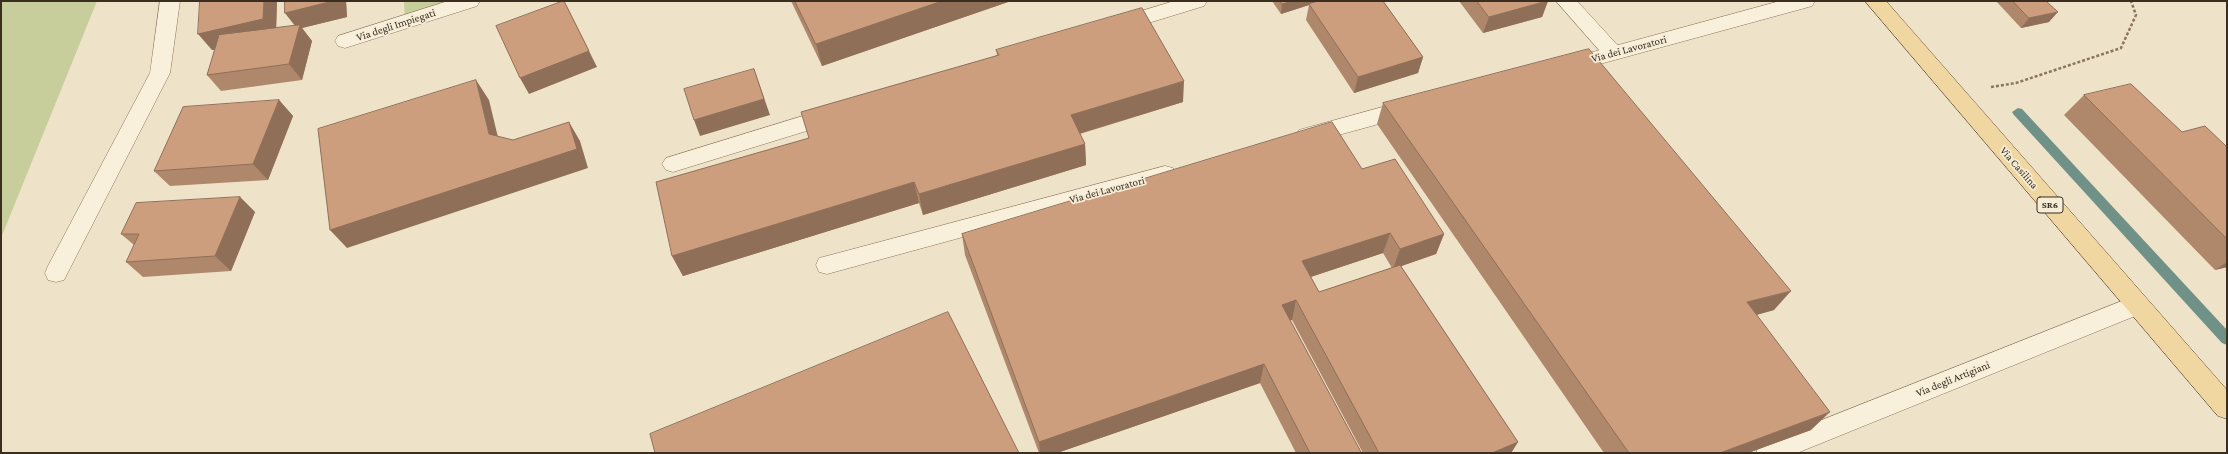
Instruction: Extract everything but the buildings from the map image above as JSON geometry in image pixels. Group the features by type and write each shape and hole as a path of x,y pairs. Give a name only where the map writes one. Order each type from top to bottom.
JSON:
{"main road":[{"name":"Via Casilina","path":"1875,1 2137,306 2227,408"}],"street":[{"path":"56,273 160,73 170,1"},
{"name":"Via degli Impiegati","path":"345,41 470,1"},
{"path":"1098,32 1197,1"},
{"path":"1566,1 1613,53"},
{"name":"Via dei Lavoratori","path":"1551,70 1805,1"},
{"path":"1289,140 1428,103"},
{"path":"673,164 848,110"},
{"name":"Via dei Lavoratori","path":"826,265 1181,170"},
{"name":"Via degli Artigiani","path":"1768,453 2137,306"}],"path":[{"path":"1954,93 2016,83 2121,48 2136,15 2132,1"}],"green space":[{"path":"1,1 97,1 1,238"},
{"path":"404,1 470,1 405,22"}],"waterway":[{"path":"2018,112 2227,339"}]}
